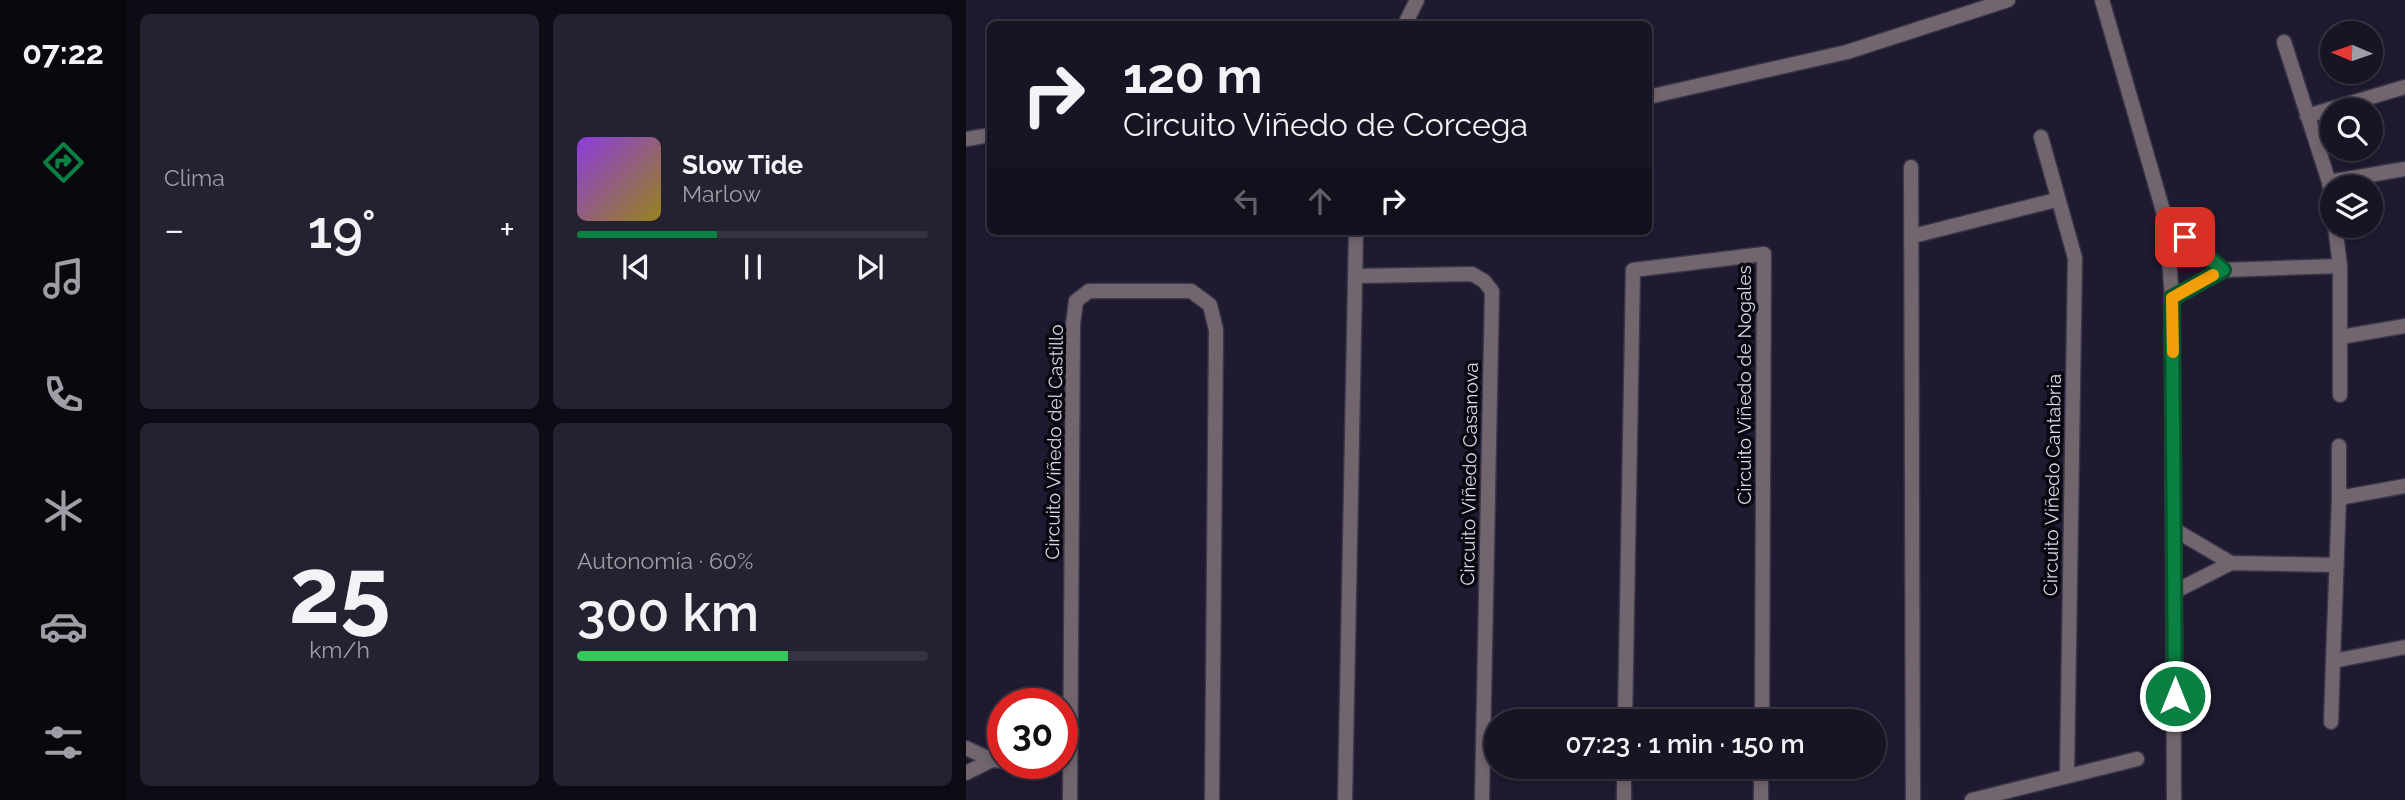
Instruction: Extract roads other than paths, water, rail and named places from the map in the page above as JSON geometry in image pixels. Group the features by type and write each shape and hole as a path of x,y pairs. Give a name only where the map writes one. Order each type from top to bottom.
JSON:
{"street":[{"path":"1406,21 1417,0"},
{"path":"1652,96 1847,52 2008,0"},
{"path":"2102,0 2166,221 2172,298 2176,591 2174,800"},
{"path":"2284,42 2327,175"},
{"path":"2307,116 2405,87"},
{"path":"966,139 987,136"},
{"name":"Circuito Viñedo Cantabria","path":"2041,137 2056,200 2075,258 2067,774"},
{"path":"1911,167 1913,800"},
{"path":"2370,175 2405,169"},
{"path":"1913,236 2056,200"},
{"path":"2166,221 2223,270"},
{"path":"1345,800 1356,235"},
{"path":"2336,238 2340,266 2340,395"},
{"name":"Circuito Viñedo de Nogales","path":"1625,709 1633,270 1764,254 1762,709"},
{"path":"2172,298 2223,270 2340,266"},
{"name":"Circuito Viñedo Casanova","path":"1356,276 1472,274 1484,281 1492,291 1482,800"},
{"name":"Circuito Viñedo del Castillo","path":"1067,688 1073,324 1076,301 1089,291 1191,291 1210,305 1216,330 1212,800"},
{"path":"2341,337 2405,326"},
{"path":"2331,722 2339,446"},
{"path":"2339,498 2405,486"},
{"path":"2175,530 2231,563"},
{"path":"2176,591 2231,563 2337,565"},
{"path":"2333,661 2405,647"},
{"path":"966,748 987,757"},
{"path":"1972,800 2067,774 2137,759"},
{"path":"966,773 987,765"},
{"name":"Circuito Viñedo del Castillo","path":"1068,779 1070,800"},
{"path":"1624,800 1625,779"},
{"path":"1761,779 1761,800"}]}
